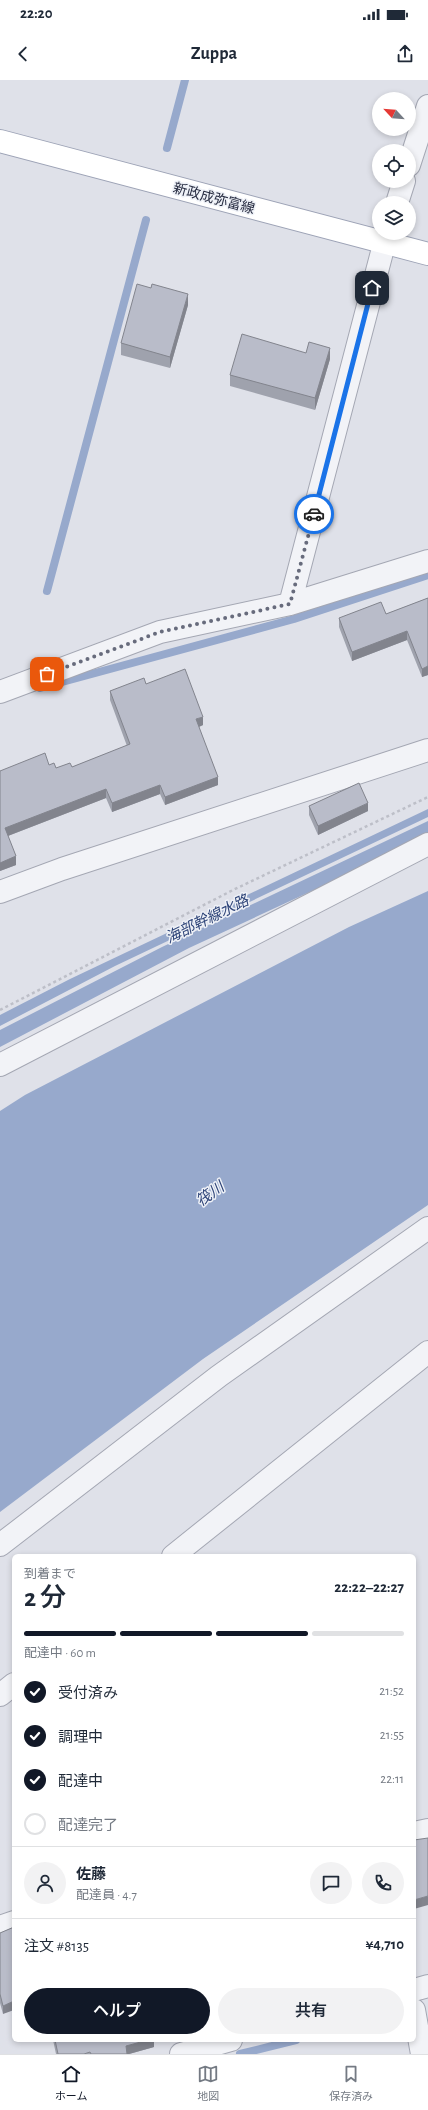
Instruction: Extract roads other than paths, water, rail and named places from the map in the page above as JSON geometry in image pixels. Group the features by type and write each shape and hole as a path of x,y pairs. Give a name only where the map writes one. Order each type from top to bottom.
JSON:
{"main road":[{"name":"新政成弥富線","path":"0,141 372,235"},
{"name":"新政成弥富線","path":"390,240 428,254"}],"street":[{"path":"416,144 428,106"},
{"path":"290,604 384,240"},
{"path":"0,692 160,632 290,604 428,561"},
{"path":"0,892 62,869 428,750"},
{"path":"0,1065 428,844"},
{"path":"0,1545 219,1376 428,1228"},
{"path":"176,1554 428,1352"},
{"path":"0,1695 12,1686"},
{"path":"416,1833 428,1830"},
{"path":"0,1927 12,1923"},
{"path":"416,1989 428,1986"},
{"path":"416,2021 422,2054"},
{"path":"181,2054 224,2042"}],"water":[{"name":"海部幹線水路","path":"428,809 428,817 115,966 0,1026 0,1015 70,979"},
{"path":"428,821 428,837 189,948 0,1047 0,1030 162,947"},
{"name":"筏川","path":"428,891 428,1205 203,1359 0,1512 0,1111 25,1095 349,927"}],"waterway":[{"path":"167,148 185,80"},
{"path":"47,591 146,220"},
{"path":"40,688 294,619 428,575"},
{"path":"240,2054 288,2042"}]}
